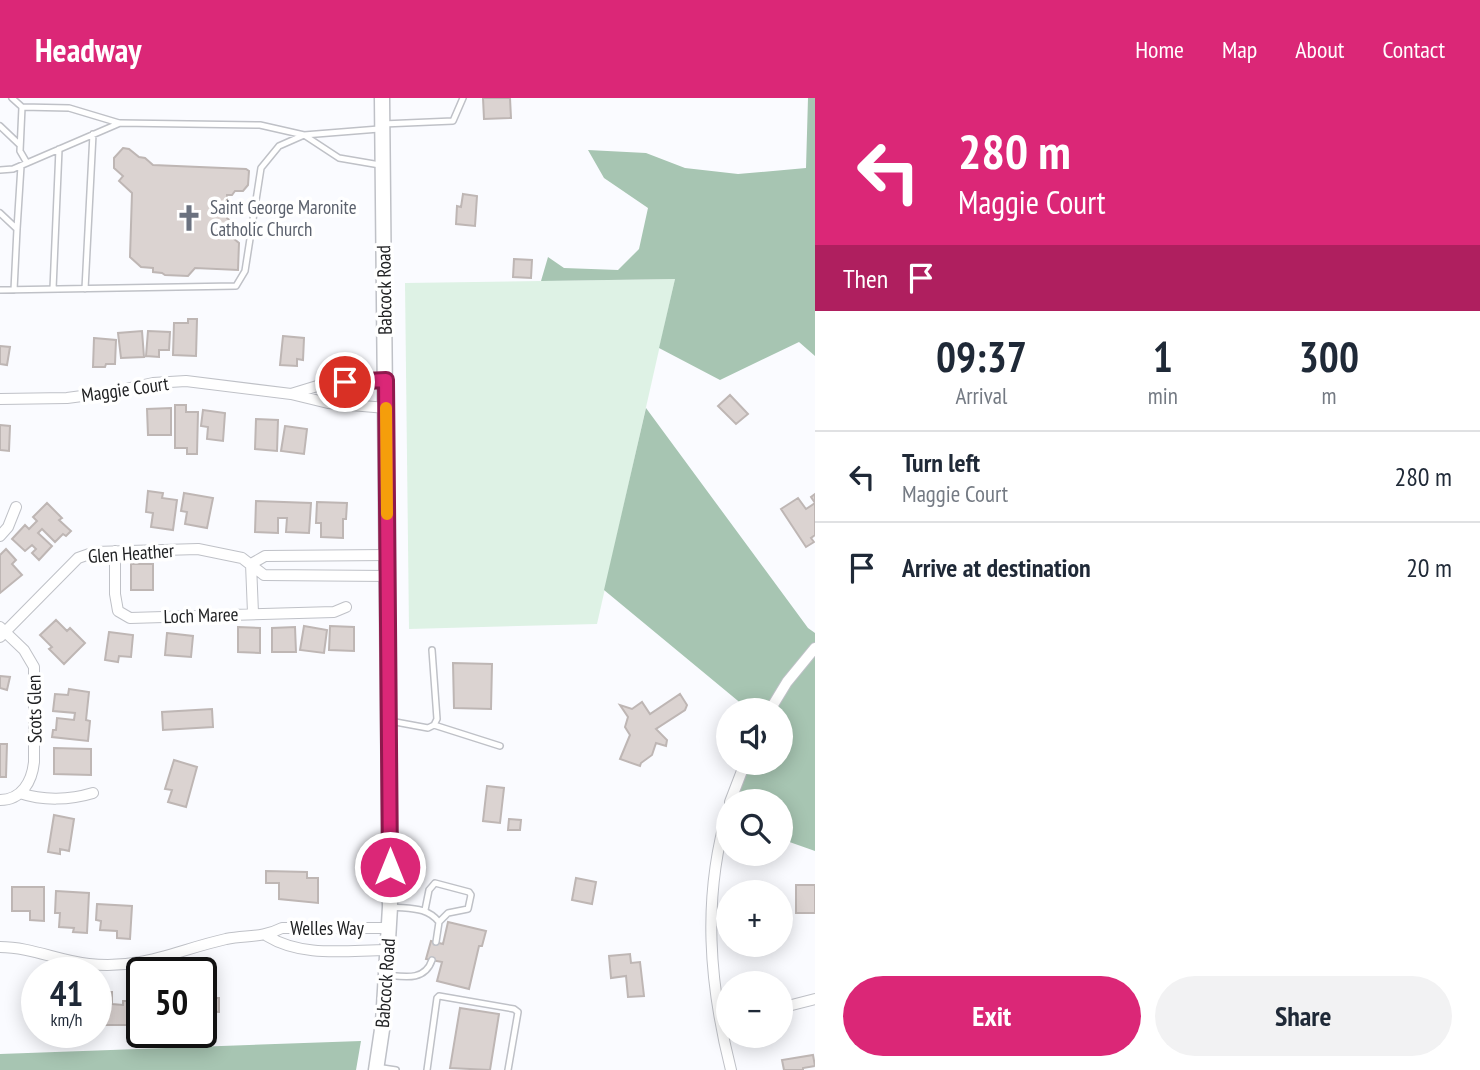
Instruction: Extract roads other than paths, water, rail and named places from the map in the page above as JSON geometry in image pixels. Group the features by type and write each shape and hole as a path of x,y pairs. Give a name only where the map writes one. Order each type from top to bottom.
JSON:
{"main road":[{"name":"Babcock Road","path":"376,1068 387,975 390,907 382,98"}],"street":[{"name":"Maggie Court","path":"291,394 327,383 386,380"},
{"name":"Maggie Court","path":"0,399 67,397 112,392 153,383 186,381 291,394 328,403 386,408"},
{"path":"0,536 8,527 16,507"},
{"name":"Loch Maree","path":"115,551 115,594 118,611 130,618 334,612 346,607"},
{"name":"Glen Heather","path":"2,632 78,558 95,552 213,551 242,558 264,575 387,576"},
{"path":"253,613 251,564 265,556 387,555"},
{"name":"Scots Glen","path":"2,632 24,650 34,667 33,775 20,793"},
{"path":"777,698 815,648"},
{"path":"0,800 20,793 35,798 78,798 93,793"},
{"path":"716,988 712,970 712,904 717,866"},
{"name":"Welles Way","path":"0,947 28,949 88,964 123,965 169,957 227,939 267,936 282,928 388,928"},
{"name":"Welles Way","path":"267,936 283,946 309,951 388,950"},
{"path":"793,1005 815,999"},
{"path":"728,1048 731,1070"}],"lane":[{"path":"12,98 22,107 69,108 120,123 260,125 304,135 339,158 383,166"},
{"path":"0,290 236,286 245,271 261,168 279,146 304,135 453,121 463,98"},
{"path":"13,290 24,164 20,151 22,107"},
{"path":"0,170 13,169 120,123"},
{"path":"0,127 20,145"},
{"path":"85,289 93,134"},
{"path":"53,289 59,149"},
{"path":"0,213 17,229"},
{"path":"390,720 428,728 438,719 432,650"},
{"path":"434,725 500,746"},
{"path":"425,910 429,890 435,883 469,892 471,895 468,909 448,913 439,922 436,942"},
{"path":"390,907 425,910 439,922"},
{"path":"387,975 418,976 425,972 432,960"},
{"path":"427,1070 436,998 439,996 514,1009 518,1012 508,1070"},
{"path":"376,1068 396,1070"}],"place":[{"name":"Saint George Maronite Catholic Church","path":"189,218"}]}
